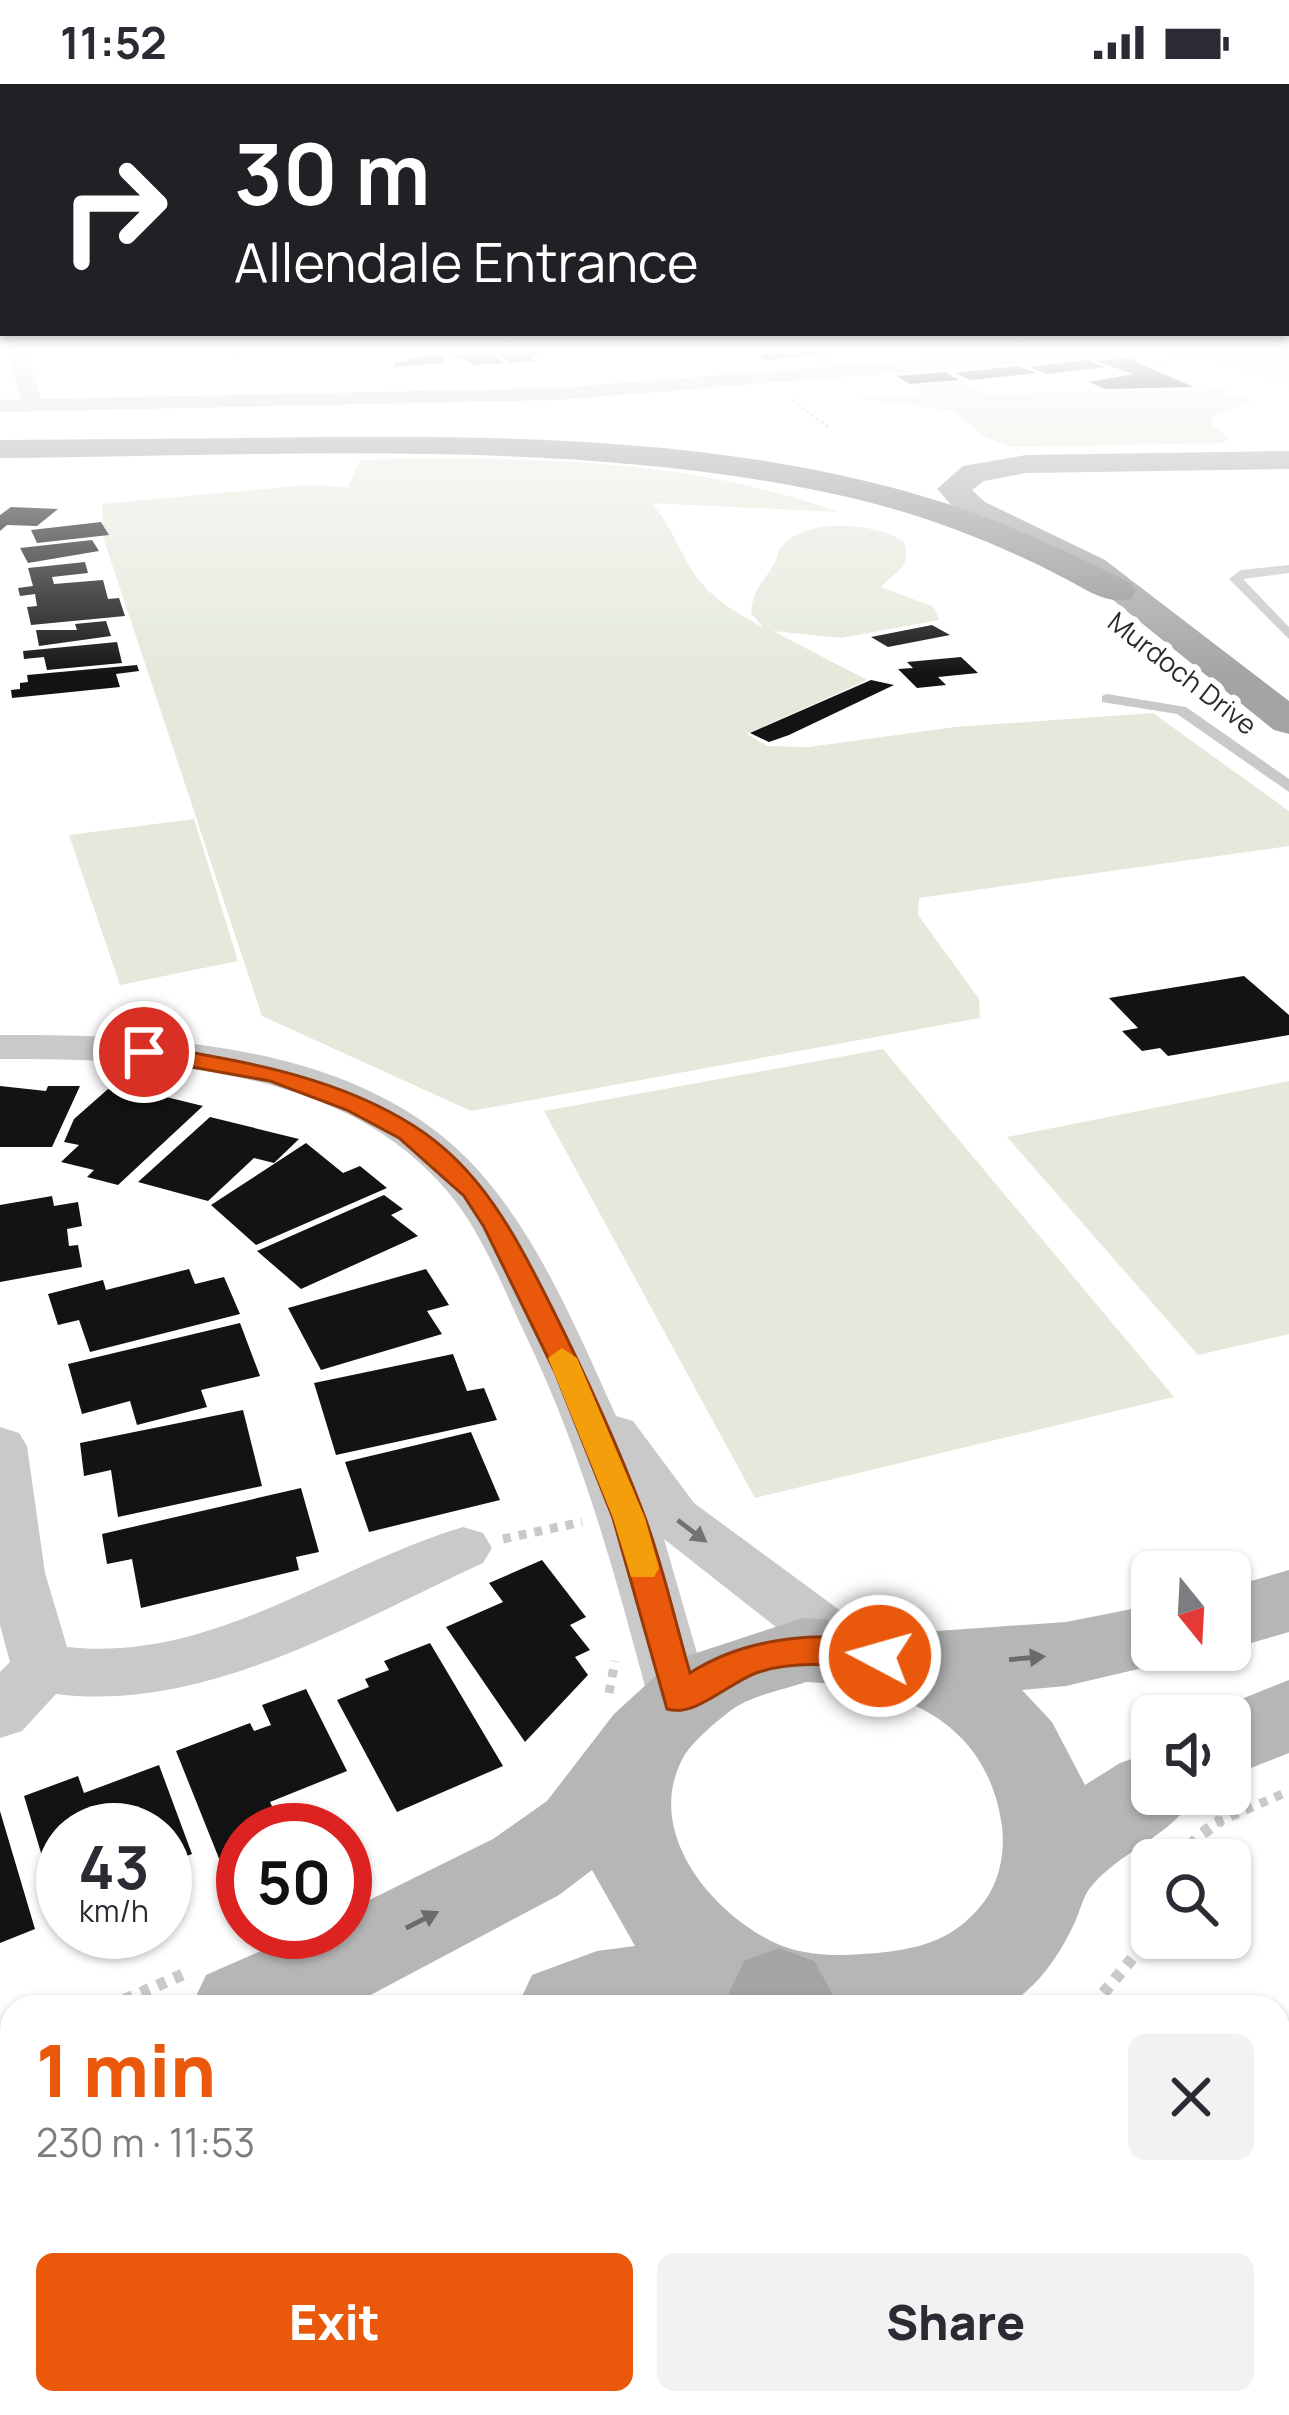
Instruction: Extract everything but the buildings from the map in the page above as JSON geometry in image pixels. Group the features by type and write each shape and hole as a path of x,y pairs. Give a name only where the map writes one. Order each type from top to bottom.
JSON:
{"highway":[{"path":"550,459 693,470 824,493 912,516 992,546 1076,591"},
{"path":"644,459 817,481 933,510 1037,549 1118,591"}],"main road":[{"name":"Murdoch Drive","path":"1289,460 1026,464 974,472 953,489 962,502 1094,567 1118,591 1289,722"},
{"name":"Murdoch Drive","path":"1076,591 1289,758"},
{"path":"1251,1612 1289,1601"},
{"path":"268,1995 526,1867 580,1828 635,1703 757,1658 803,1650 880,1658 1066,1654 1131,1640"},
{"path":"880,1658 952,1684 989,1711 1019,1744 1040,1783 1051,1824 1050,1866 1039,1902 1017,1934 981,1967 935,1991 911,1995"},
{"path":"635,1703 625,1798 628,1847 648,1897 685,1941 768,1992"},
{"path":"1251,1731 1289,1714"},
{"path":"1050,1866 1089,1831 1131,1803"},
{"path":"640,1995 768,1992"}],"street":[{"path":"0,1047 97,1048 221,1062 321,1090 394,1124 438,1155 474,1191 497,1227 569,1372 629,1518 635,1703"},
{"path":"569,1372 674,1517 880,1658"},
{"path":"0,1446 16,1573 42,1668"},
{"path":"42,1668 118,1674 181,1661 311,1615 463,1548"},
{"path":"0,1713 42,1668"}],"lane":[{"path":"1289,568 1241,574 1236,579 1289,635"},
{"path":"1107,699 1166,706 1198,718 1289,787"}],"path":[{"path":"463,1548 595,1519"},
{"path":"1197,1839 1229,1814 1289,1791"},
{"path":"1102,1995 1132,1959"}],"shaded area":[{"path":"360,460 623,466 732,482 838,512 651,503 702,583 726,605 763,627 751,613 754,597 779,549 794,536 825,527 860,527 904,542 906,558 901,569 881,587 934,607 939,620 841,638 773,631 867,680 747,734 767,746 809,747 955,727 1153,713 1289,811 1289,846 919,898 918,915 979,999 980,1018 471,1111 262,1016 104,540 102,504 307,485 348,487"},
{"path":"194,819 238,961 120,985 69,835"},
{"path":"883,1049 1174,1397 755,1498 544,1111"},
{"path":"1289,1081 1289,1334 1198,1355 1007,1137"}],"slow traffic":[{"path":"562,1358 629,1518 643,1568"}],"route":[{"path":"144,1052 276,1074 356,1104 408,1132 474,1191 497,1227 569,1372 629,1518 679,1699 715,1675 757,1658 803,1650 880,1656"}]}
